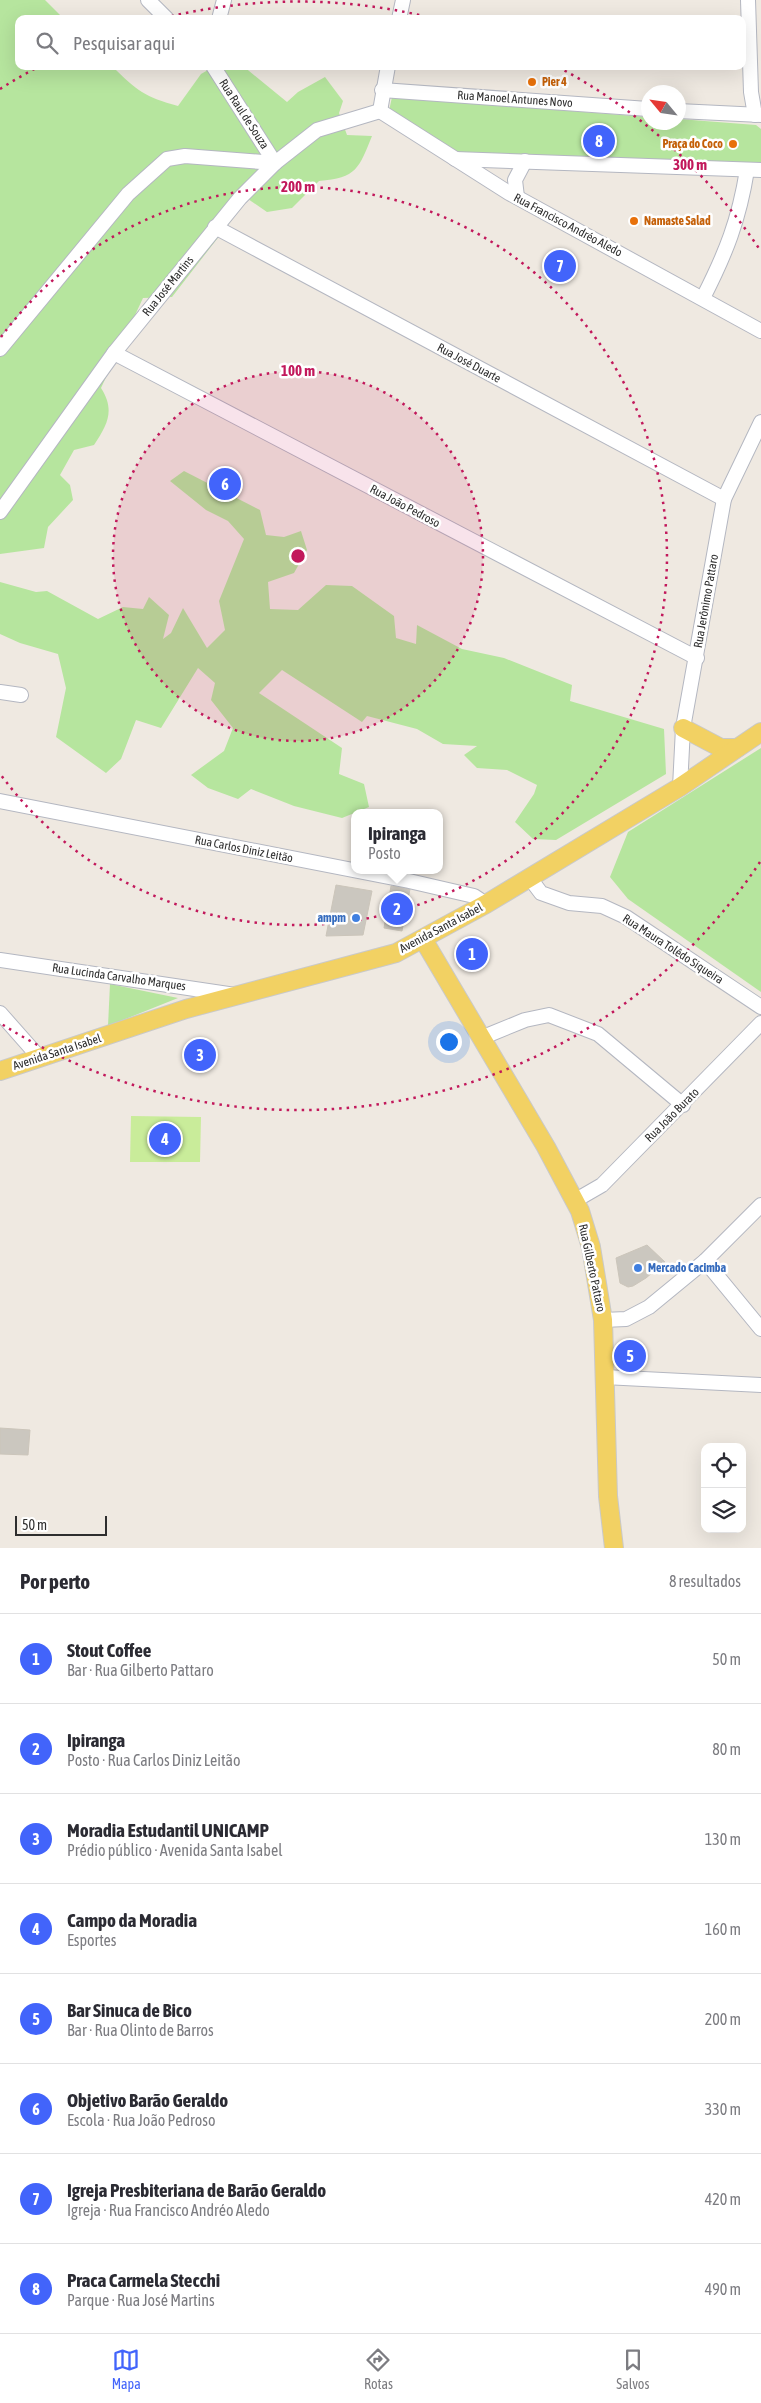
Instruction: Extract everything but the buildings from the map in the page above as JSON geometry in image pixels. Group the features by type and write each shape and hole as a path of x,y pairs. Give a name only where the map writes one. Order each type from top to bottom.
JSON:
{"main road":[{"path":"683,728 721,748 737,748"},
{"name":"Avenida Santa Isabel","path":"0,1071 38,1056 107,1036 186,1009 394,954 486,904 680,787 761,732"},
{"name":"Rua Gilberto Pattaro","path":"423,939 576,1200 591,1247 603,1320 608,1496 614,1548"}],"street":[{"path":"148,0 163,15"},
{"path":"220,15 224,0"},
{"path":"400,15 404,0"},
{"path":"686,111 759,116 751,92 748,0"},
{"name":"Rua Raul de Souza","path":"216,70 275,162"},
{"path":"380,111 382,90 387,70"},
{"name":"Rua Manoel Antunes Novo","path":"382,90 641,108"},
{"name":"Rua José Martins","path":"0,512 114,353 240,198 275,162 317,130 380,111"},
{"name":"Rua Francisco Andréo Aledo","path":"380,111 517,197 761,331"},
{"path":"0,349 128,194 167,159 185,156 275,162"},
{"path":"454,159 754,170 735,225 703,298"},
{"path":"517,197 515,180 525,161"},
{"name":"Rua José Duarte","path":"215,228 724,499"},
{"name":"Rua João Pedroso","path":"114,353 697,658"},
{"name":"Rua Jerônimo Pattaro","path":"680,787 683,728 724,499 761,422"},
{"path":"0,692 22,696"},
{"name":"Rua Carlos Diniz Leitão","path":"0,801 351,870"},
{"name":"Rua Carlos Diniz Leitão","path":"372,874 474,896 486,904"},
{"name":"Rua Maura Tolêdo Siqueira","path":"529,878 541,893 569,903 602,906 626,918 761,1007"},
{"name":"Rua Lucinda Carvalho Marques","path":"0,960 238,995"},
{"path":"0,1013 38,1056"},
{"path":"481,1038 526,1020 549,1015 598,1034 631,1059 683,1105"},
{"name":"Rua João Burato","path":"576,1200 602,1185 683,1105 761,1023"},
{"path":"603,1320 626,1318 649,1307 705,1261 761,1205"},
{"path":"705,1261 761,1329"},
{"path":"604,1377 761,1385"}],"green space":[{"path":"0,0 45,0 60,15 15,15 15,70 116,70 142,92 178,106 201,74 208,70 248,70 287,102 298,92 325,77 343,101 339,113 347,135 372,136 360,164 349,174 332,180 319,181 292,208 267,212 248,199 172,297 143,298 101,388 109,410 106,424 94,445 74,450 60,475 70,485 73,500 48,527 44,548 0,554"},
{"path":"392,97 641,116 641,130 686,130 686,120 756,125 761,129 761,163 456,152 389,111"},
{"path":"184,471 260,510 266,535 284,537 301,531 307,550 294,573 268,582 270,609 298,610 326,585 352,586 394,616 396,638 416,644 417,625 462,649 504,658 572,685 570,701 664,729 666,774 556,840 533,839 515,822 534,794 537,785 507,770 477,768 464,755 477,746 443,744 417,729 367,716 362,722 282,670 259,693 342,748 339,774 364,784 369,807 351,809 351,814 342,818 294,806 251,789 238,799 208,788 191,775 224,751 233,728 211,700 215,683 198,668 161,728 136,720 121,759 106,773 56,737 66,688 58,654 20,643 0,634 0,582 36,592 47,591 98,619 123,607 143,609 149,597 169,615 163,639 171,633 183,608 207,648 225,630 219,601 244,539 228,521 206,510 170,481"},
{"path":"761,748 761,992 628,899 610,877 628,832"},
{"path":"110,984 178,998 108,1026"},
{"path":"131,1116 201,1117 200,1162 130,1162"}],"place":[{"name":"Pier 4","path":"532,82"},
{"name":"Praca Carmela Stecchi","path":"599,141"},
{"name":"Praça do Coco","path":"733,144"},
{"name":"Namaste Salad","path":"634,221"},
{"name":"Igreja Presbiteriana de Barão Geraldo","path":"560,266"},
{"name":"Objetivo Barão Geraldo","path":"225,484"},
{"name":"Ipiranga","path":"397,909"},
{"name":"ampm","path":"356,918"},
{"name":"Stout Coffee","path":"472,954"},
{"name":"Moradia Estudantil UNICAMP","path":"200,1055"},
{"name":"Campo da Moradia","path":"165,1139"},
{"name":"Mercado Cacimba","path":"638,1268"},
{"name":"Bar Sinuca de Bico","path":"630,1356"}]}
